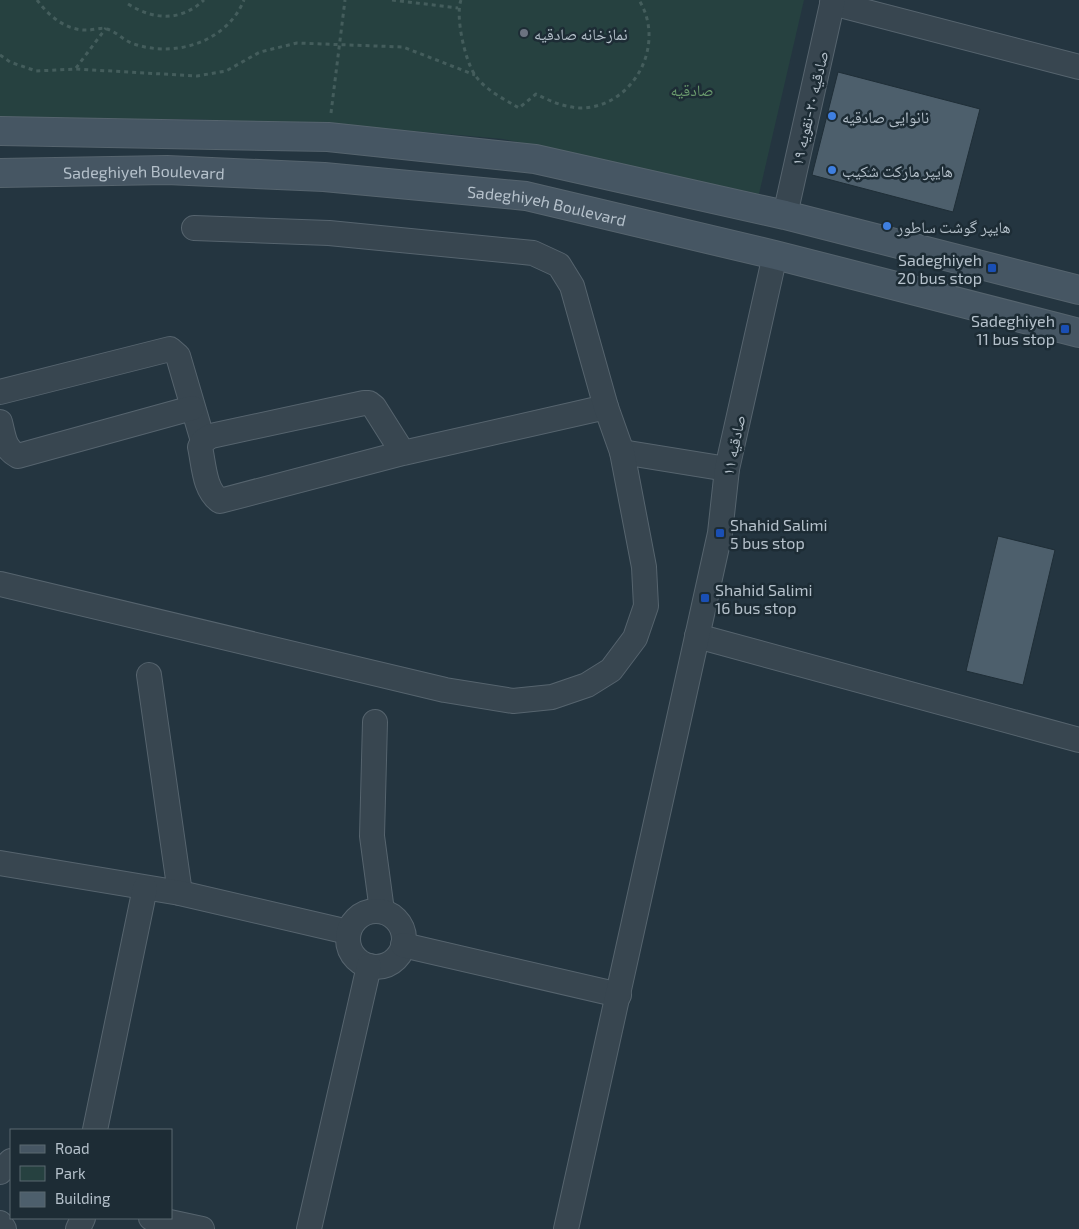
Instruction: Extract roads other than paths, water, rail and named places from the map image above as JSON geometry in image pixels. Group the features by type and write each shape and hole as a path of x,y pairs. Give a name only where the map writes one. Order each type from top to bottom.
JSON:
{"main road":[{"path":"0,132 328,137 535,158 785,215 1079,290"},
{"name":"Sadeghiyeh Boulevard","path":"0,173 177,170 324,177 526,196 775,255 1079,333"},
{"path":"775,255 785,215"}],"street":[{"path":"833,2 1079,67"},
{"name":"صادقیه ۲۰-نقویه ۱۹","path":"785,215 833,2"},
{"path":"0,584 445,690 512,701 552,697 587,685 611,670 635,638 646,606 644,567 622,452 606,407 572,286 559,265 533,253 329,233 194,228"},
{"name":"صادقیه ۱۱","path":"566,1229 720,533 727,469 775,255"},
{"path":"0,392 170,349 178,356 203,441"},
{"path":"403,452 374,407 369,403 212,436 203,441 200,447 209,489 213,496 220,501 403,452 606,407"},
{"path":"0,422 6,446 10,452 18,456 192,408"},
{"path":"622,452 727,469"},
{"path":"696,636 1079,740"},
{"path":"149,675 180,893"},
{"path":"375,722 372,836 382,911"},
{"path":"0,864 180,893 348,932"},
{"path":"95,1129 145,888"},
{"path":"370,910 382,911 392,915 400,923 404,934 403,945 399,955 391,963 381,967 370,966 359,962 352,954 348,943 348,932 352,922 360,915 370,910"},
{"path":"403,945 619,995"},
{"path":"309,1229 370,966"},
{"path":"0,1172 10,1162"},
{"path":"156,1219 202,1229"},
{"path":"0,1224 4,1229"}],"place":[{"name":"نمازخانه صادقیه","path":"524,33"},
{"name":"نانوایی صادقیه","path":"832,116"},
{"name":"هایپر مارکت شکیب","path":"832,170"},
{"name":"هایپر گوشت ساطور","path":"887,226"},
{"name":"Sadeghiyeh 20 bus stop","path":"992,268"},
{"name":"Sadeghiyeh 11 bus stop","path":"1065,329"},
{"name":"Shahid Salimi 5 bus stop","path":"720,533"},
{"name":"Shahid Salimi 16 bus stop","path":"705,598"}],"park label":[{"name":"صادقیه","path":"692,89"}]}
